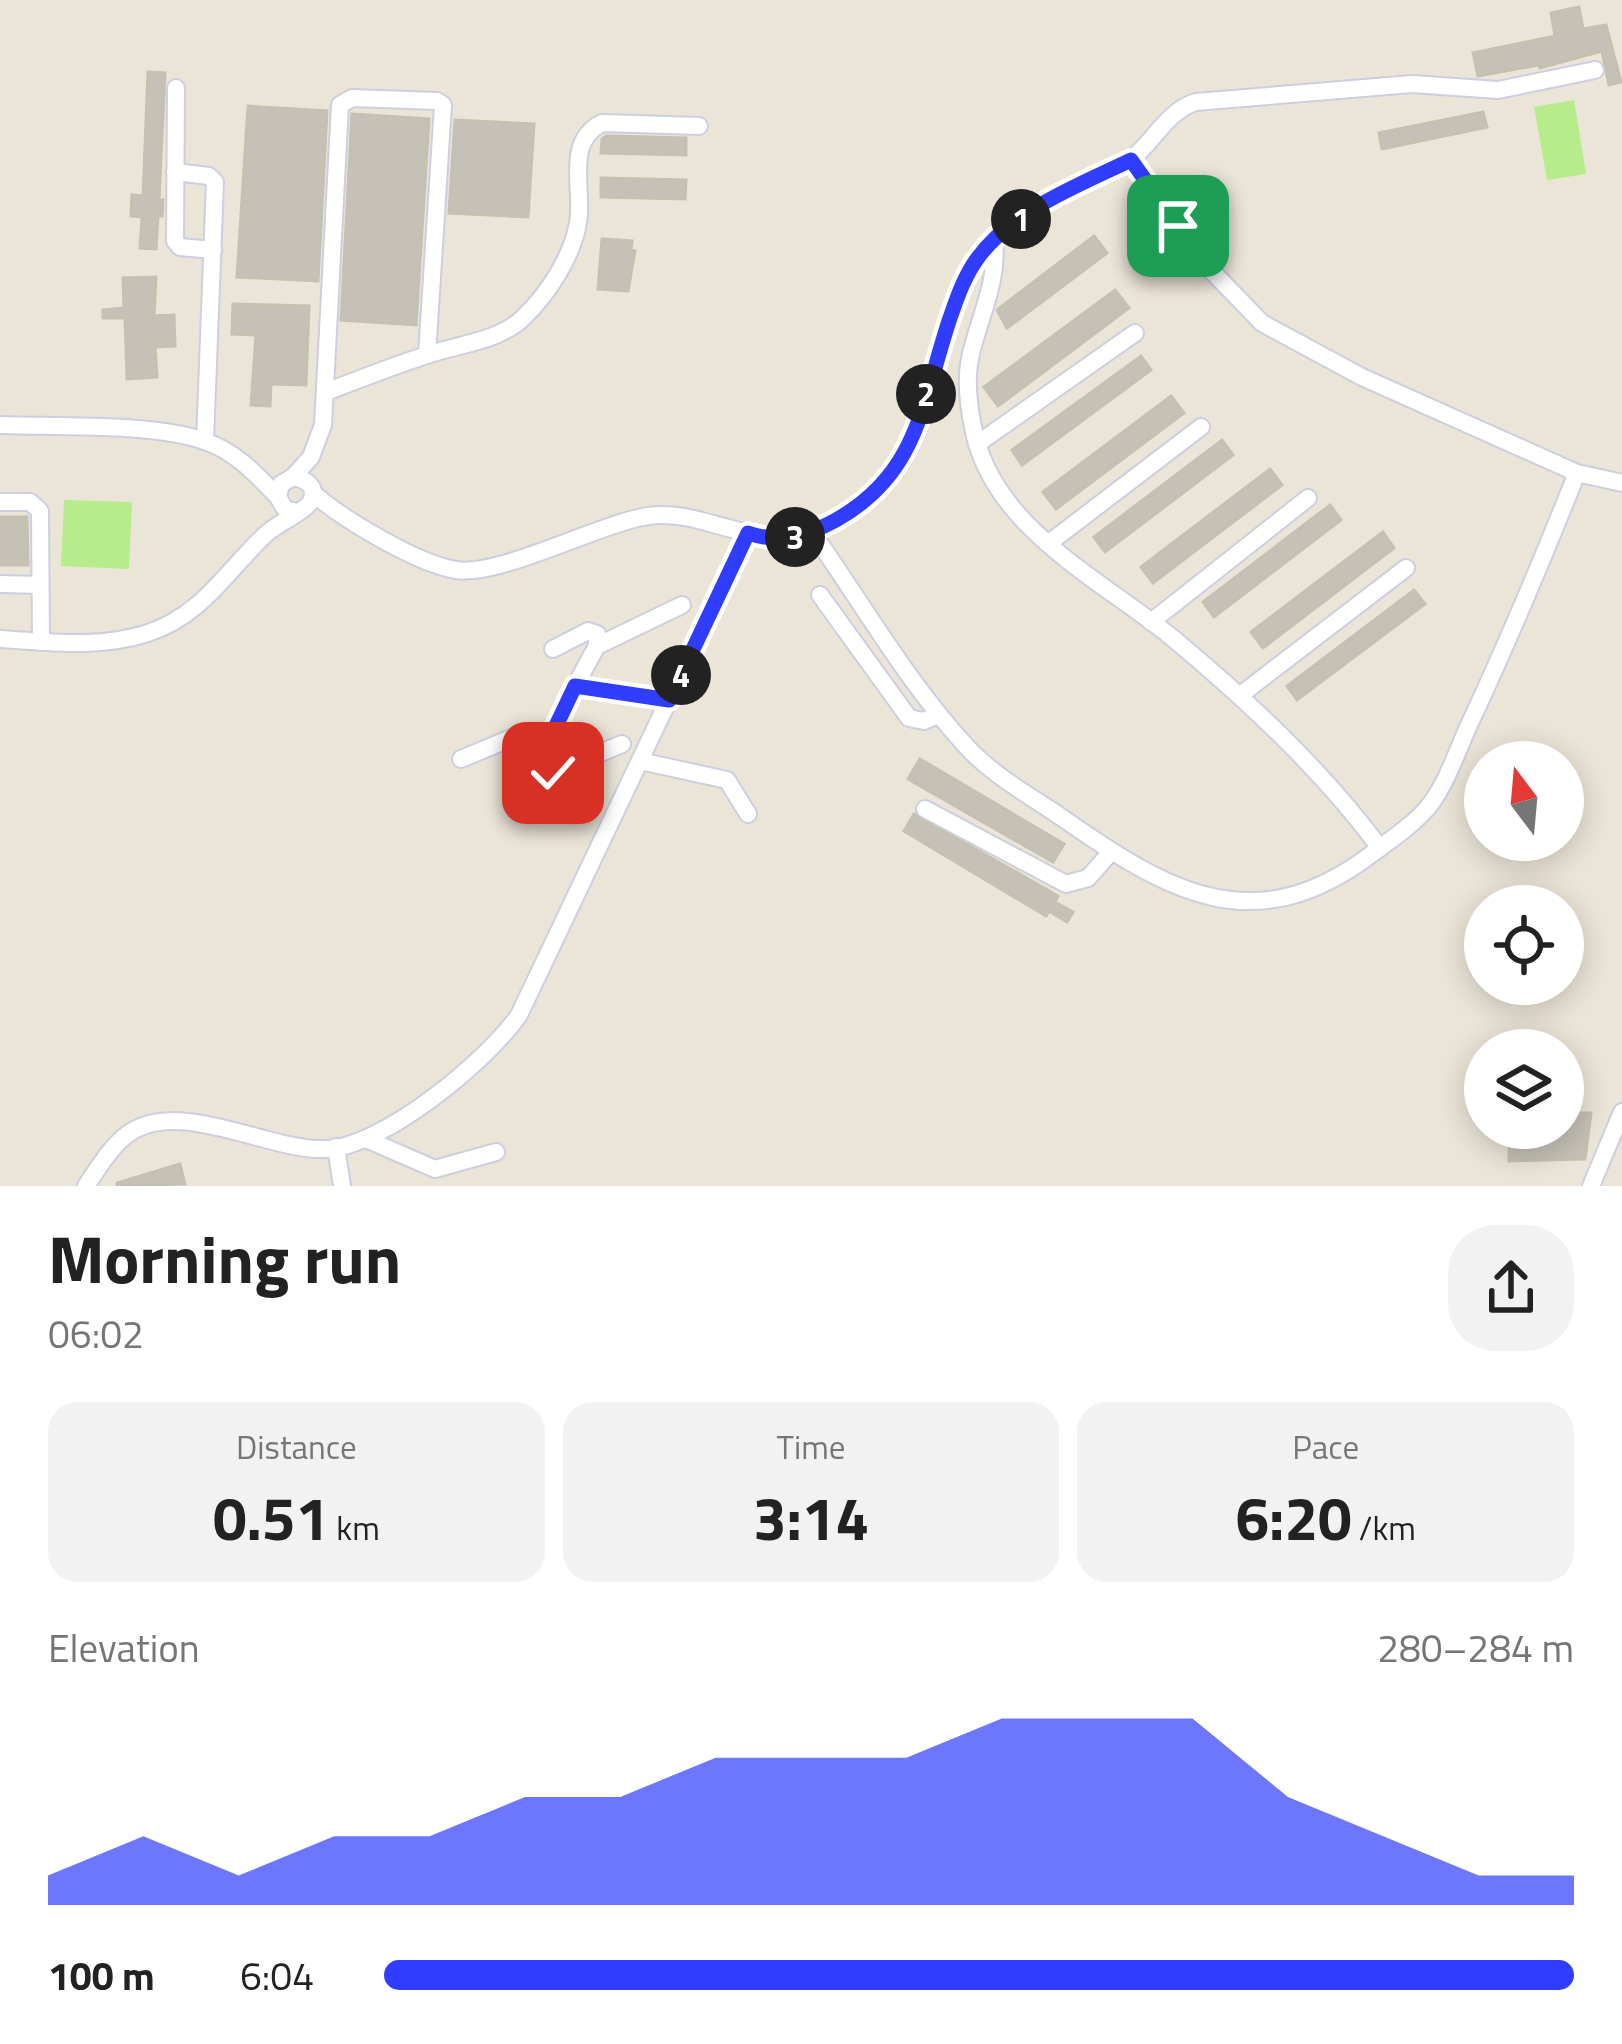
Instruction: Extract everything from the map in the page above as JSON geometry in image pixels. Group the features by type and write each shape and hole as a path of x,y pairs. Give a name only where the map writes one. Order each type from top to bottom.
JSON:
{"street":[{"path":"248,465 285,509 338,516 437,564 470,571 658,515 694,518 777,539 812,532 854,510 887,482 904,456 961,287 978,257 994,239 1039,207 1131,160 1180,109 1196,102 1376,86 1498,90 1595,70"},
{"path":"176,88 176,244 213,250"},
{"path":"266,534 280,484 311,457 323,425 340,105 352,98 437,101 443,106 427,355"},
{"path":"326,392 501,333 522,320 551,284 579,222 579,149 590,130 602,123 699,126"},
{"path":"1131,160 1202,261 1262,323 1362,377 1576,473 1622,483"},
{"path":"175,172 209,176 214,182 205,441"},
{"path":"994,239 995,276 970,360 968,391 977,444 1004,497 1049,543 1239,696 1347,804 1380,848"},
{"path":"977,444 1135,333"},
{"path":"0,424 164,432 205,441 248,465 305,479 338,516"},
{"path":"1049,543 1201,427"},
{"path":"0,639 112,641 150,633 184,617 214,594 266,534 310,504 311,457"},
{"path":"812,532 938,715 980,760 1111,852 1171,886 1198,896 1250,901 1314,889 1354,868 1417,818 1439,788 1531,588 1576,473"},
{"path":"1151,622 1308,498"},
{"path":"0,502 30,502 38,507 41,642"},
{"path":"86,1186 124,1138 152,1124 194,1124 302,1146 337,1148 366,1139 461,1076 506,1034 526,1001 748,533"},
{"path":"1239,696 1406,568"},
{"path":"0,584 40,585"},
{"path":"820,595 909,718 924,721 938,715"},
{"path":"597,646 682,604"},
{"path":"843,627 867,611"},
{"path":"553,649 588,631 597,634 597,646 543,754 547,770 553,773 622,744"},
{"path":"575,686 669,700"},
{"path":"461,759 526,732 553,733"},
{"path":"640,761 728,780 748,814"},
{"path":"925,809 1066,884 1088,878 1111,852"},
{"path":"1592,1186 1622,1112"},
{"path":"366,1139 437,1178 496,1151"},
{"path":"337,1148 342,1186"}],"green space":[{"path":"1574,100 1586,174 1547,180 1534,107"},
{"path":"64,500 132,502 129,569 61,566"}],"building":[{"path":"1579,7 1583,29 1606,25 1621,82 1609,85 1602,51 1540,68 1478,76 1473,53 1555,36 1551,13"},
{"path":"148,72 165,73 159,200 163,200 156,249 140,248 142,217 131,216 132,195 143,196"},
{"path":"248,106 327,111 318,281 237,277"},
{"path":"1483,112 1487,127 1382,149 1379,133"},
{"path":"352,114 429,119 416,325 341,320"},
{"path":"455,120 534,124 528,217 449,213"},
{"path":"606,136 686,138 686,155 601,153"},
{"path":"601,178 686,180 685,199 601,197"},
{"path":"1094,236 1107,253 1007,328 997,310"},
{"path":"602,239 632,241 635,251 628,291 598,289"},
{"path":"156,277 154,316 174,315 175,346 155,347 157,377 127,379 125,318 103,318 103,310 124,308 123,278"},
{"path":"1115,290 1129,308 998,406 984,387"},
{"path":"233,304 309,306 306,385 271,384 270,406 251,405 256,335 232,334"},
{"path":"1141,356 1151,370 1022,465 1012,450"},
{"path":"1171,396 1184,413 1056,509 1043,492"},
{"path":"1222,440 1233,455 1105,552 1094,537"},
{"path":"1270,469 1282,485 1153,583 1141,567"},
{"path":"1330,505 1341,520 1214,617 1203,602"},
{"path":"0,517 27,517 28,565 0,565"},
{"path":"1383,532 1394,548 1263,648 1251,632"},
{"path":"1414,590 1425,604 1297,700 1287,686"},
{"path":"920,759 1064,844 1053,862 908,779"},
{"path":"914,814 1058,896 1055,902 1073,912 1067,922 1049,911 1046,916 904,831"},
{"path":"1584,1113 1591,1113 1585,1159 1509,1161 1509,1149 1584,1149"},
{"path":"180,1164 185,1184 117,1186 117,1183"}],"route":[{"path":"553,773 547,770 543,754 575,686 669,700 748,533 777,539 812,532 854,510 887,482 915,432 961,287 994,239 1039,207 1131,160 1178,226"}]}
